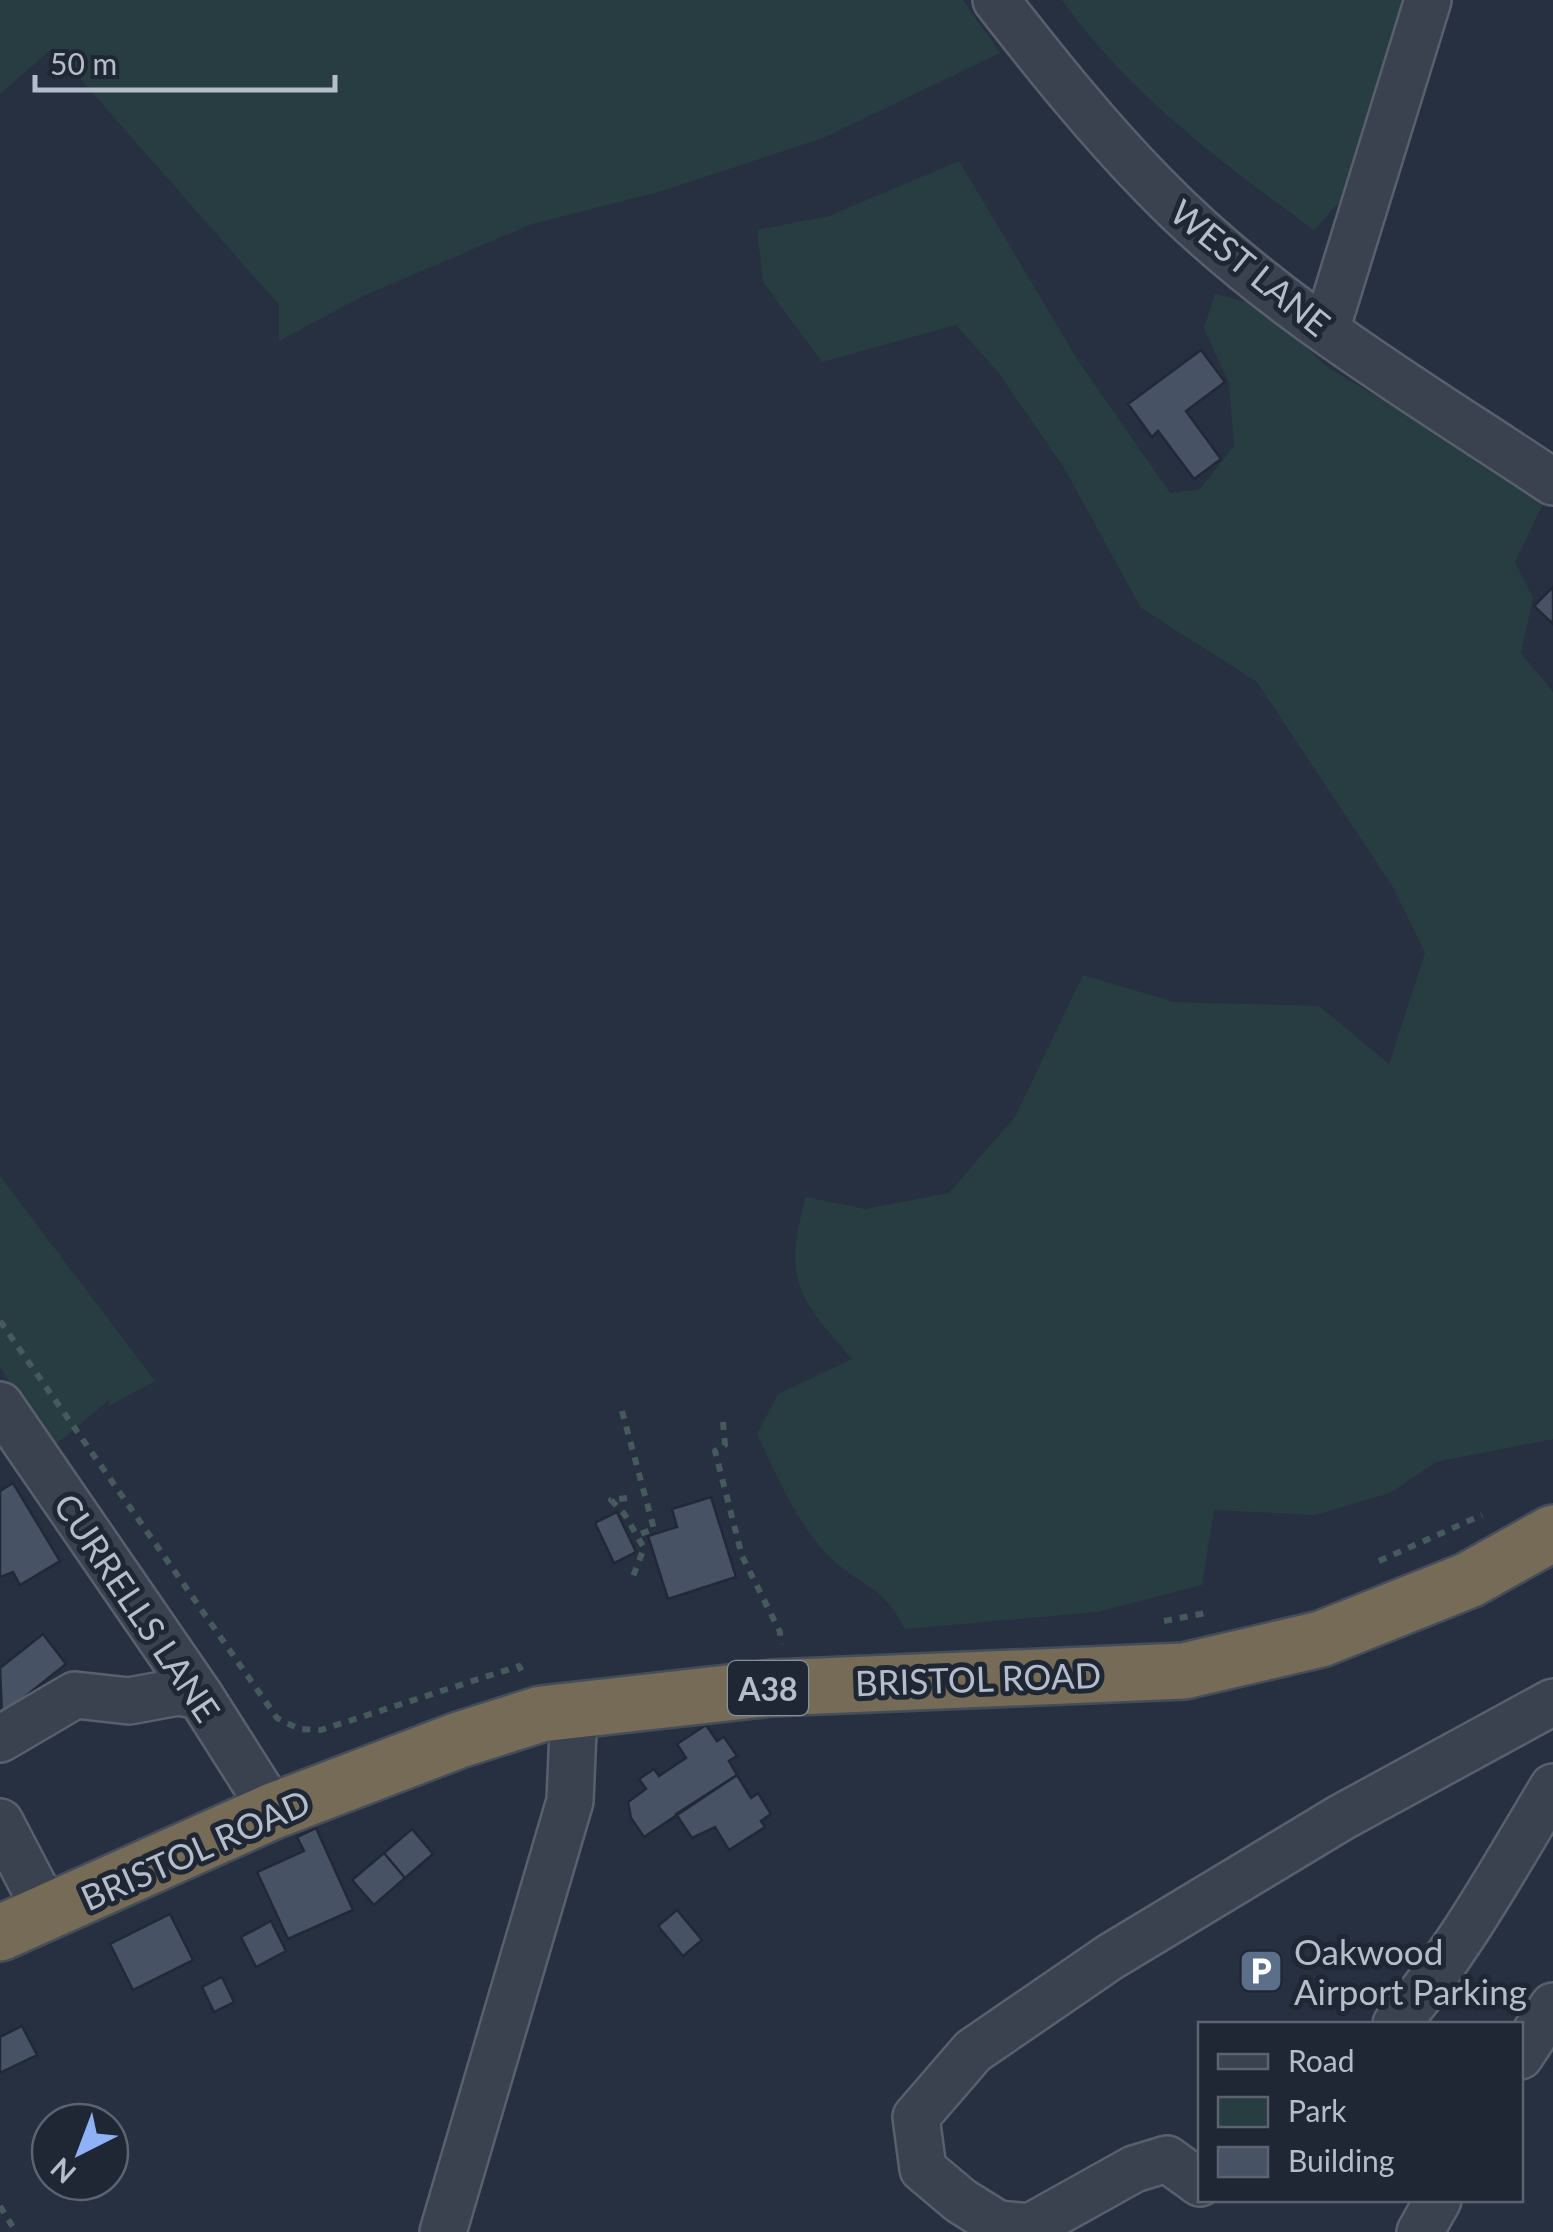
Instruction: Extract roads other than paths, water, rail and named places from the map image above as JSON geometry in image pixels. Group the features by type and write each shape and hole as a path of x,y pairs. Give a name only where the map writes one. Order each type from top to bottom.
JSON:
{"highway":[{"name":"BRISTOL ROAD","path":"24,1924 274,1811 460,1740 558,1711 772,1688 1184,1671 1321,1638 1469,1580 1553,1533"}],"street":[{"name":"WEST LANE","path":"996,0 1070,93 1156,188 1240,264 1326,330 1553,482"},
{"path":"1326,330 1428,0"},
{"name":"CURRELLS LANE","path":"0,1405 274,1811"},
{"path":"0,1739 75,1695 129,1702 178,1692 200,1696"},
{"path":"1198,2182 1167,2159 1134,2169 1030,2227 998,2224 961,2201 923,2169 916,2117 973,2051 1110,1957 1342,1817 1553,1702"},
{"path":"443,2232 570,1801 558,1711"},
{"path":"1398,2022 1421,1996 1499,1880 1553,1788"},
{"path":"0,1822 24,1924"},
{"path":"1523,2051 1553,2006"},
{"path":"1420,2232 1437,2202"}],"place":[{"name":"Oakwood Airport Parking","path":"1261,1971"}]}
